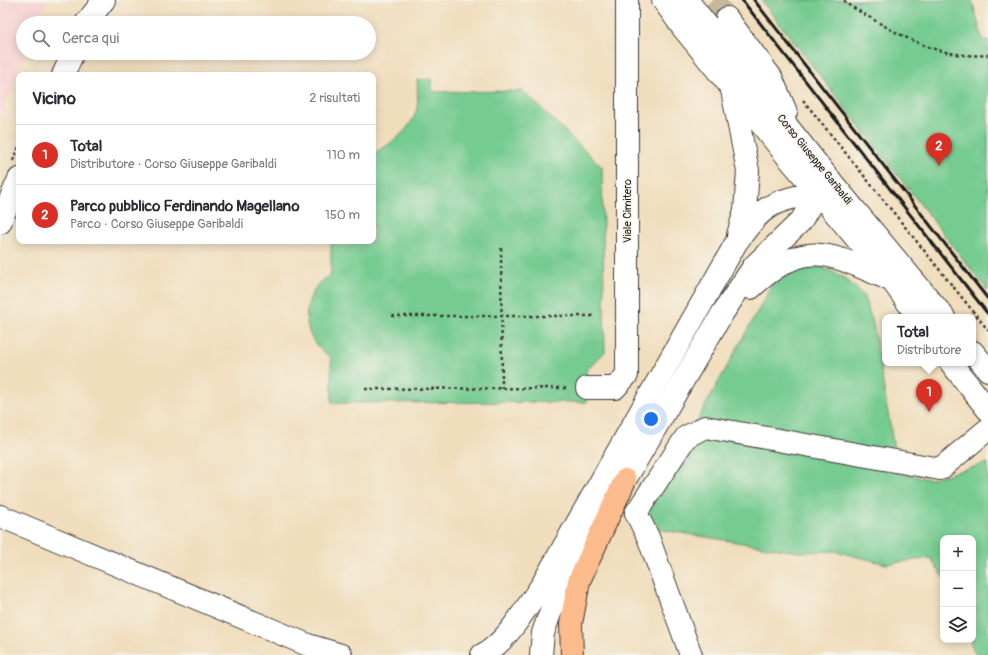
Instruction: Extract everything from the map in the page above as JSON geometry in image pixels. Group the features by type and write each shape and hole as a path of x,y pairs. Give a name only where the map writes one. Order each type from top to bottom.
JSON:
{"highway":[{"path":"572,655 571,624 579,580 625,480"}],"street":[{"path":"86,16 88,0"},
{"path":"91,16 104,0"},
{"name":"Viale Cimitero","path":"587,388 615,388 628,375 627,0"},
{"name":"Corso Giuseppe Garibaldi","path":"664,0 683,28 731,86 941,314"},
{"name":"Corso Giuseppe Garibaldi","path":"687,0 797,137 824,186 916,314"},
{"path":"727,18 771,77 797,137"},
{"path":"64,72 70,60"},
{"path":"731,86 748,171 745,210 736,243"},
{"path":"0,223 16,186"},
{"path":"482,655 490,652 507,633 542,585 736,243 753,219 768,206 779,200 824,186"},
{"path":"542,655 543,633 558,591 594,525 625,480 722,314 754,266 801,222 824,186"},
{"path":"722,314 767,273 786,260 802,255 831,257 849,262 893,282"},
{"path":"976,356 988,370"},
{"path":"953,366 988,410"},
{"path":"691,655 648,536 636,513 686,437 705,427 940,470 988,429"},
{"path":"0,516 317,650 341,655"}],"path":[{"path":"844,0 847,4 908,39 936,51 969,57 988,55"},
{"path":"798,94 975,314"},
{"path":"501,248 502,388"},
{"path":"976,315 988,330"},
{"path":"392,316 596,316"},
{"path":"365,389 587,388"}],"shaded area":[{"path":"0,0 47,0 41,16 16,16 16,60 23,60 19,72 16,72 16,79 0,120"}],"green space":[{"path":"761,0 972,0 983,41 988,40 988,291"},
{"path":"431,79 433,92 523,91 602,167 605,352 586,371 587,402 332,403 331,358 317,346 309,331 307,314 310,298 319,283 331,274 331,244 376,244 376,152 399,137 413,119 418,100 417,80"},
{"path":"805,267 822,267 846,279 864,296 873,324 898,473 930,479 988,463 988,654 976,655 970,643 976,643 976,535 940,535 940,573 931,558 886,564 835,551 798,552 656,529 649,523 646,513 775,280"}],"tunnel":[{"path":"712,0 727,18"}],"railway":[{"path":"742,0 988,314"},
{"path":"754,0 988,299"}],"place":[{"name":"Parco pubblico Ferdinando Magellano","path":"939,166"},
{"name":"Total","path":"929,412"}]}
